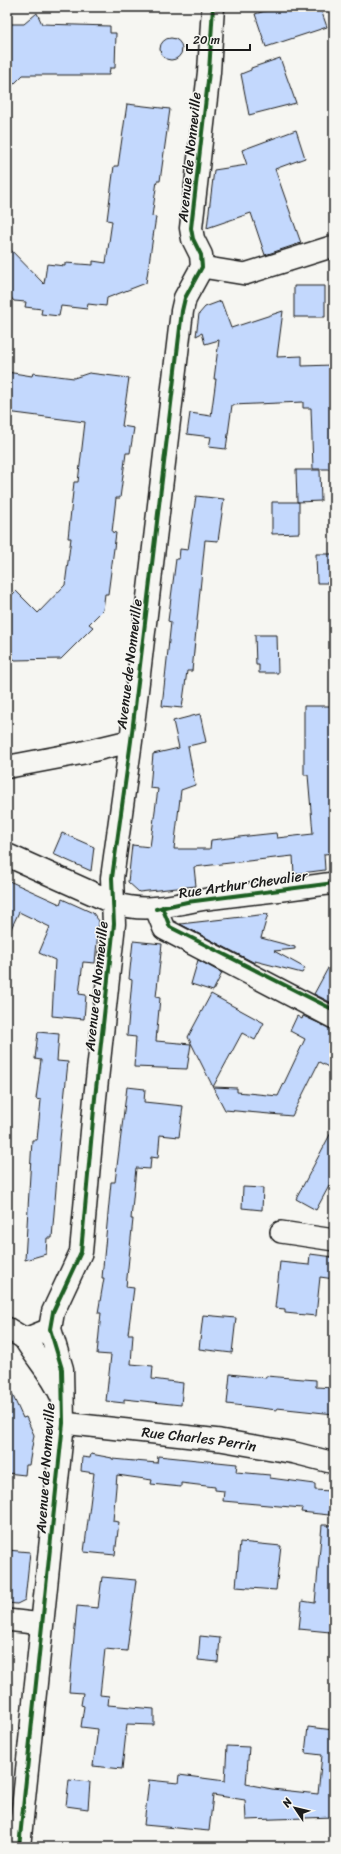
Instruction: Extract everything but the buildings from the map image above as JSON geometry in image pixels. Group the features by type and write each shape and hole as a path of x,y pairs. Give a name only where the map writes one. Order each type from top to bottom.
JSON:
{"street":[{"name":"Avenue de Nonneville","path":"20,1847 63,1423 62,1369 50,1330 53,1312 81,1252 95,1098 114,924 112,878 131,741 182,312 185,298 202,267 201,255 193,238 191,228 209,72 213,7"},
{"path":"202,267 245,274 334,246"},
{"path":"7,767 80,753 131,741"},
{"name":"Rue Arthur Chevalier","path":"7,855 114,903 129,908 156,909 187,902 334,883"},
{"path":"156,909 164,929 334,1018"},
{"path":"281,1232 334,1240"},
{"path":"16,1333 50,1330"},
{"name":"Avenue de Nonneville","path":"16,1333 54,1379 62,1396"},
{"name":"Rue Charles Perrin","path":"63,1423 220,1440 295,1453 334,1463"},
{"path":"7,1620 42,1624"}],"cycle path":[{"path":"19,1847 63,1423 62,1369 50,1329 53,1312 81,1252 95,1098 114,924 112,878 131,741 182,311 185,298 202,267 201,255 193,239 191,228 209,72 213,7"},
{"path":"156,909 187,902 334,883"},
{"path":"162,907 170,927 334,1010"}]}
